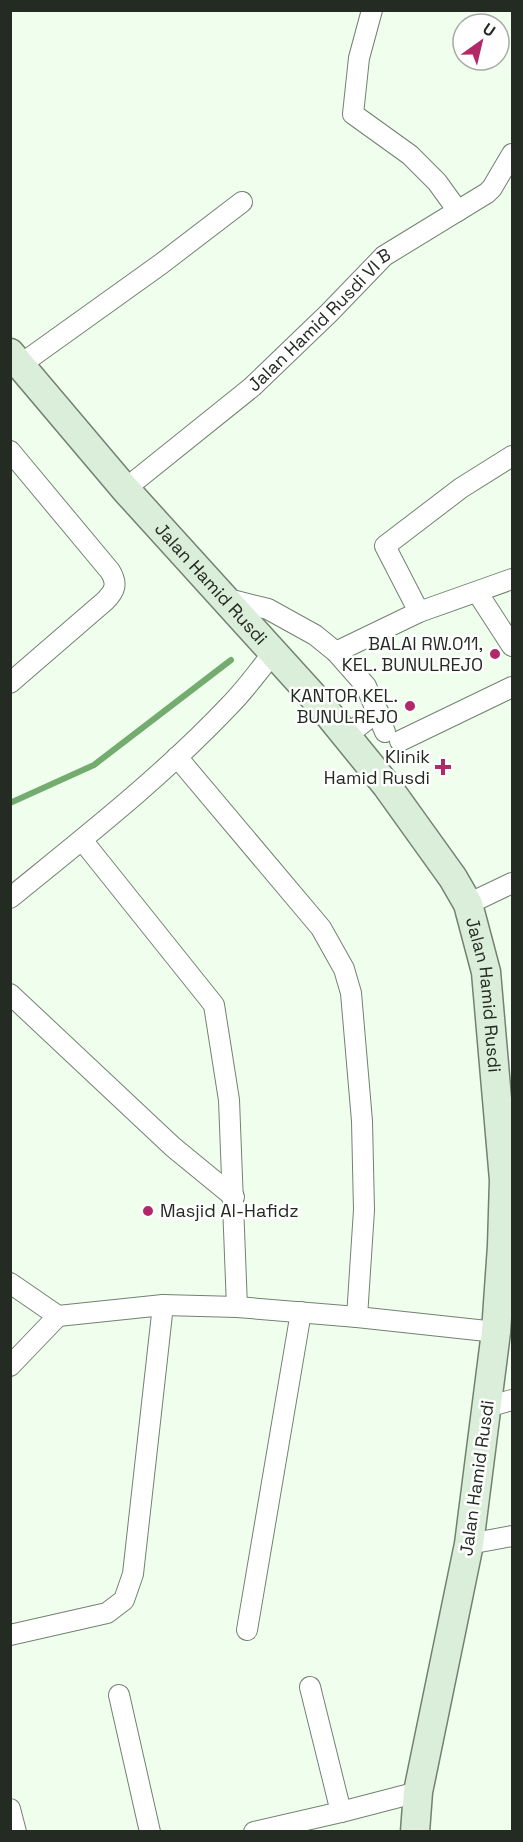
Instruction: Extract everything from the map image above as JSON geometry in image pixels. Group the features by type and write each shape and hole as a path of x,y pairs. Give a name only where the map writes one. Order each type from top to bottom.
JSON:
{"street":[{"path":"372,10 360,58 353,114 410,154 437,182 458,211"},
{"name":"Jalan Hamid Rusdi VI B","path":"125,489 252,387 384,256 492,188 513,154"},
{"path":"15,359 161,264 242,202"},
{"name":"Jalan Hamid Rusdi","path":"15,359 125,489 274,652 346,736 387,786 453,878 468,904 486,972 504,1180 496,1332 500,1404 418,1792 416,1832"},
{"path":"10,451 110,571 116,586 105,601 10,683"},
{"path":"418,612 385,546 461,488 513,456"},
{"path":"336,652 418,612 513,579"},
{"path":"477,592 513,646"},
{"path":"224,598 268,609 315,635 336,652 366,686 393,736 513,687"},
{"path":"10,898 82,840 177,757 231,705 274,652"},
{"path":"346,736 378,711"},
{"path":"177,757 321,928 344,969 351,993 362,1121 364,1210 357,1317"},
{"path":"82,840 214,1005 229,1100 237,1307"},
{"path":"468,904 513,883"},
{"path":"10,994 172,1147 234,1197"},
{"path":"10,1283 58,1316"},
{"path":"10,1366 58,1316 163,1305 301,1312 496,1332"},
{"path":"10,1635 107,1613 124,1600 133,1574 163,1305"},
{"path":"247,1630 301,1312"},
{"path":"469,1544 513,1536"},
{"path":"310,1687 341,1812"},
{"path":"119,1695 150,1832"},
{"path":"254,1832 418,1792"},
{"path":"10,1809 16,1832"}],"waterway":[{"path":"10,803 94,765 231,660"}],"place":[{"name":"BALAI RW.011, KEL. BUNULREJO","path":"495,654"},
{"name":"KANTOR KEL. BUNULREJO","path":"410,706"},
{"name":"Klinik Hamid Rusdi","path":"443,767"},
{"name":"Masjid Al-Hafidz","path":"148,1211"}]}
